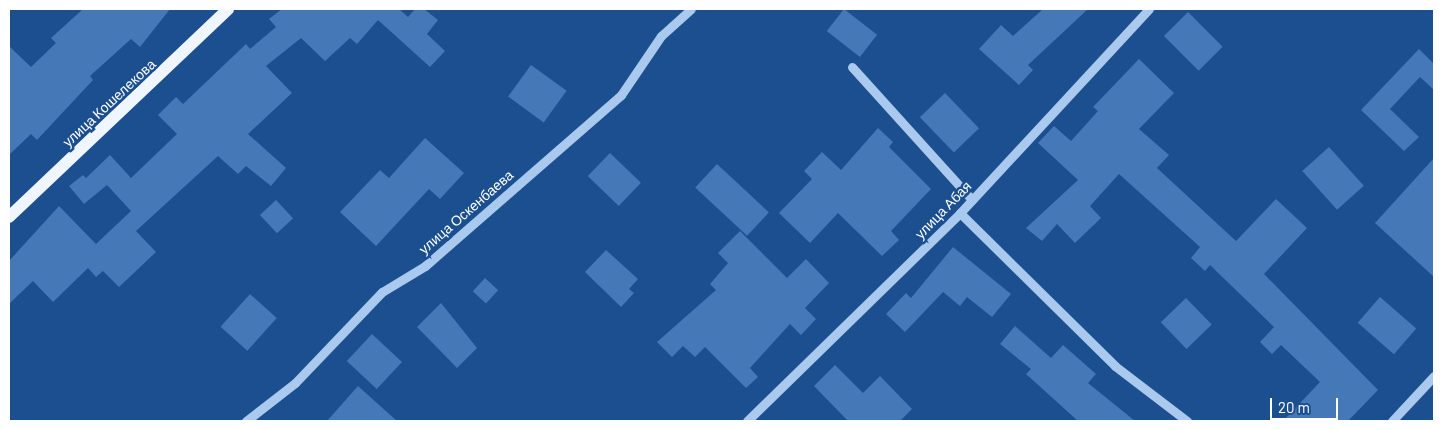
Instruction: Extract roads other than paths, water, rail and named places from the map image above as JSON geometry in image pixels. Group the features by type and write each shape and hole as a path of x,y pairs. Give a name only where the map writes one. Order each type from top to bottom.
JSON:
{"main road":[{"name":"улица Кошелекова","path":"9,217 228,9"}],"street":[{"name":"улица Оскенбаева","path":"246,421 295,383 382,292 425,266 621,95 661,36 691,9"},
{"name":"улица Абая","path":"747,421 960,213 1149,9"},
{"path":"852,67 972,200"},
{"path":"960,213 1115,366 1187,421"},
{"path":"1392,421 1434,376"}]}
